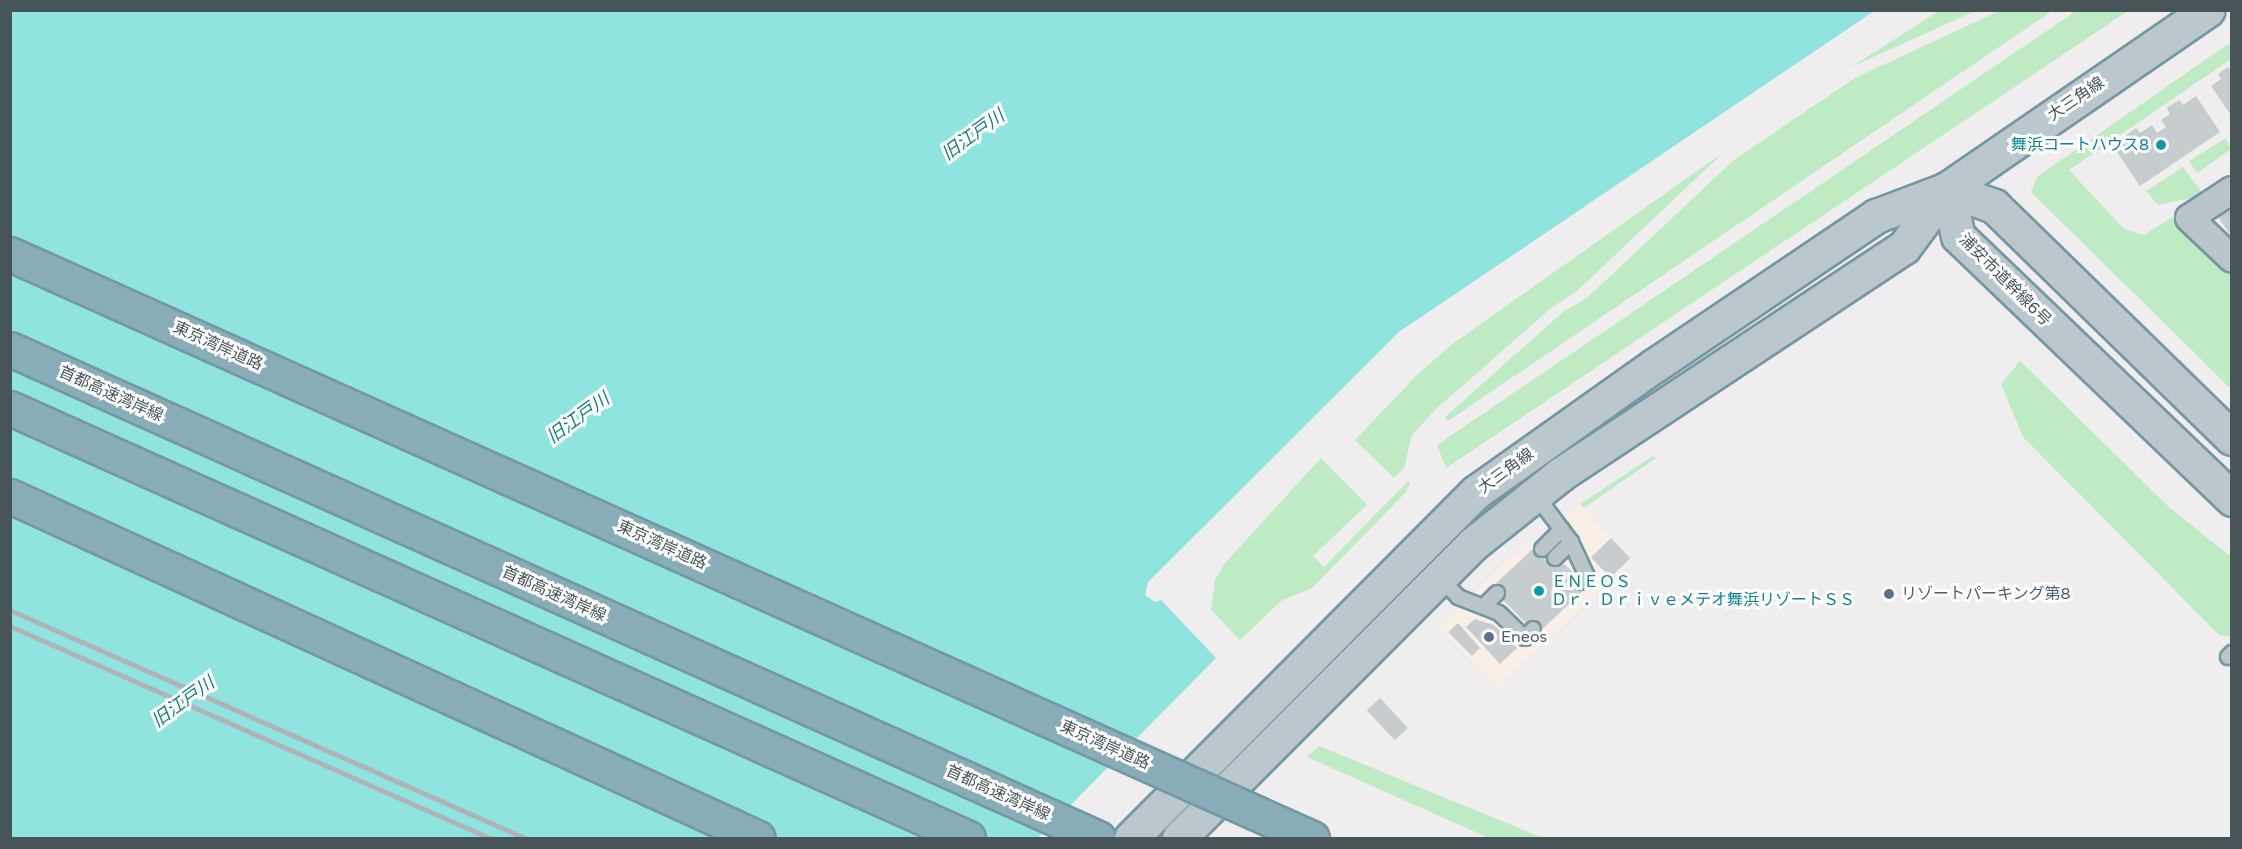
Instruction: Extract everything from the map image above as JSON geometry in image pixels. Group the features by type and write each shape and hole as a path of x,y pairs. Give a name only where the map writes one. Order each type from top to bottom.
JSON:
{"highway":[{"name":"東京湾岸道路","path":"10,254 1312,838"},
{"name":"首都高速湾岸線","path":"10,349 1098,838"},
{"path":"10,408 968,838"},
{"path":"10,496 758,838"}],"street":[{"name":"大三角線","path":"1131,838 1476,492 1655,365 1876,216 1947,189 2206,10"},
{"name":"大三角線","path":"1179,838 1474,543 1535,494 1904,247 1947,189"},
{"path":"1947,189 1994,206 2232,438"},
{"name":"浦安市道幹線6号","path":"1947,189 1958,236 2232,499"},
{"path":"2232,190 2189,218 2232,260"}],"lane":[{"path":"1535,494 1571,542 1576,566 1587,576 1581,582"},
{"path":"1542,549 1562,529"},
{"path":"1555,558 1571,542"},
{"path":"1439,577 1458,597 1503,608 1518,623 1525,638 1533,629"},
{"path":"1485,605 1497,593"}],"shaded area":[{"path":"1580,504 1632,559 1497,688 1439,626 1515,554"}],"green space":[{"path":"1939,11 1975,11 1851,67"},
{"path":"1999,11 2052,11 1448,421 1445,417 1563,312 1587,298 1735,159 1855,78"},
{"path":"2076,11 2128,11 1446,468 1437,445"},
{"path":"2231,42 2231,59 2069,170 2124,229 2144,235 2172,217 2231,275 2231,389 2031,192 2037,177"},
{"path":"2226,138 2231,149 2197,173 2189,161"},
{"path":"1724,152 1577,291 1551,308 1436,409 1412,435 1404,468 1394,478 1355,440 1417,375 1451,345"},
{"path":"2183,167 2204,195 2158,205 2146,191"},
{"path":"2020,361 2170,508 2231,557 2231,637 2219,635 2023,437 2001,384"},
{"path":"1653,456 1656,458 1584,508 1580,504"},
{"path":"1321,458 1367,505 1313,556 1324,567 1408,481 1410,482 1406,492 1312,588 1281,601 1240,640 1211,610 1215,580 1225,563"},
{"path":"1319,746 1543,838 1489,838 1307,757"}],"water":[{"name":"旧江戸川","path":"10,11 1874,11 1399,332 1148,582 1145,595 1155,602 1161,600 1216,658 1038,838 11,838"}],"building":[{"path":"2228,67 2232,72 2232,117 2211,86 2221,79 2218,74"},
{"name":"舞浜コートハウス8","path":"2196,96 2220,132 2140,186 2115,149 2128,141 2125,136 2136,128 2140,133 2152,125 2157,133 2166,127 2161,120 2170,114 2167,108 2179,100 2183,105"},
{"path":"2232,203 2232,231 2229,233 2216,214"},
{"path":"1611,538 1630,558 1610,578 1591,557"},
{"name":"ＥＮＥＯＳ Ｄｒ．Ｄｒｉｖｅメテオ舞浜リゾートＳＳ","path":"1537,545 1569,568 1586,588 1537,634 1491,588"},
{"path":"1475,619 1494,625 1517,648 1500,664 1466,627"},
{"path":"1458,623 1480,648 1472,656 1448,632"},
{"path":"1380,698 1408,728 1395,740 1367,710"}],"railway":[{"path":"10,610 525,838"},
{"path":"10,626 490,838"}],"place":[{"name":"舞浜コートハウス8","path":"2161,145"},
{"name":"ＥＮＥＯＳ Ｄｒ．Ｄｒｉｖｅメテオ舞浜リゾートＳＳ","path":"1539,591"},
{"name":"リゾートパーキング第8","path":"1889,594"},
{"name":"Eneos","path":"1489,637"}]}
